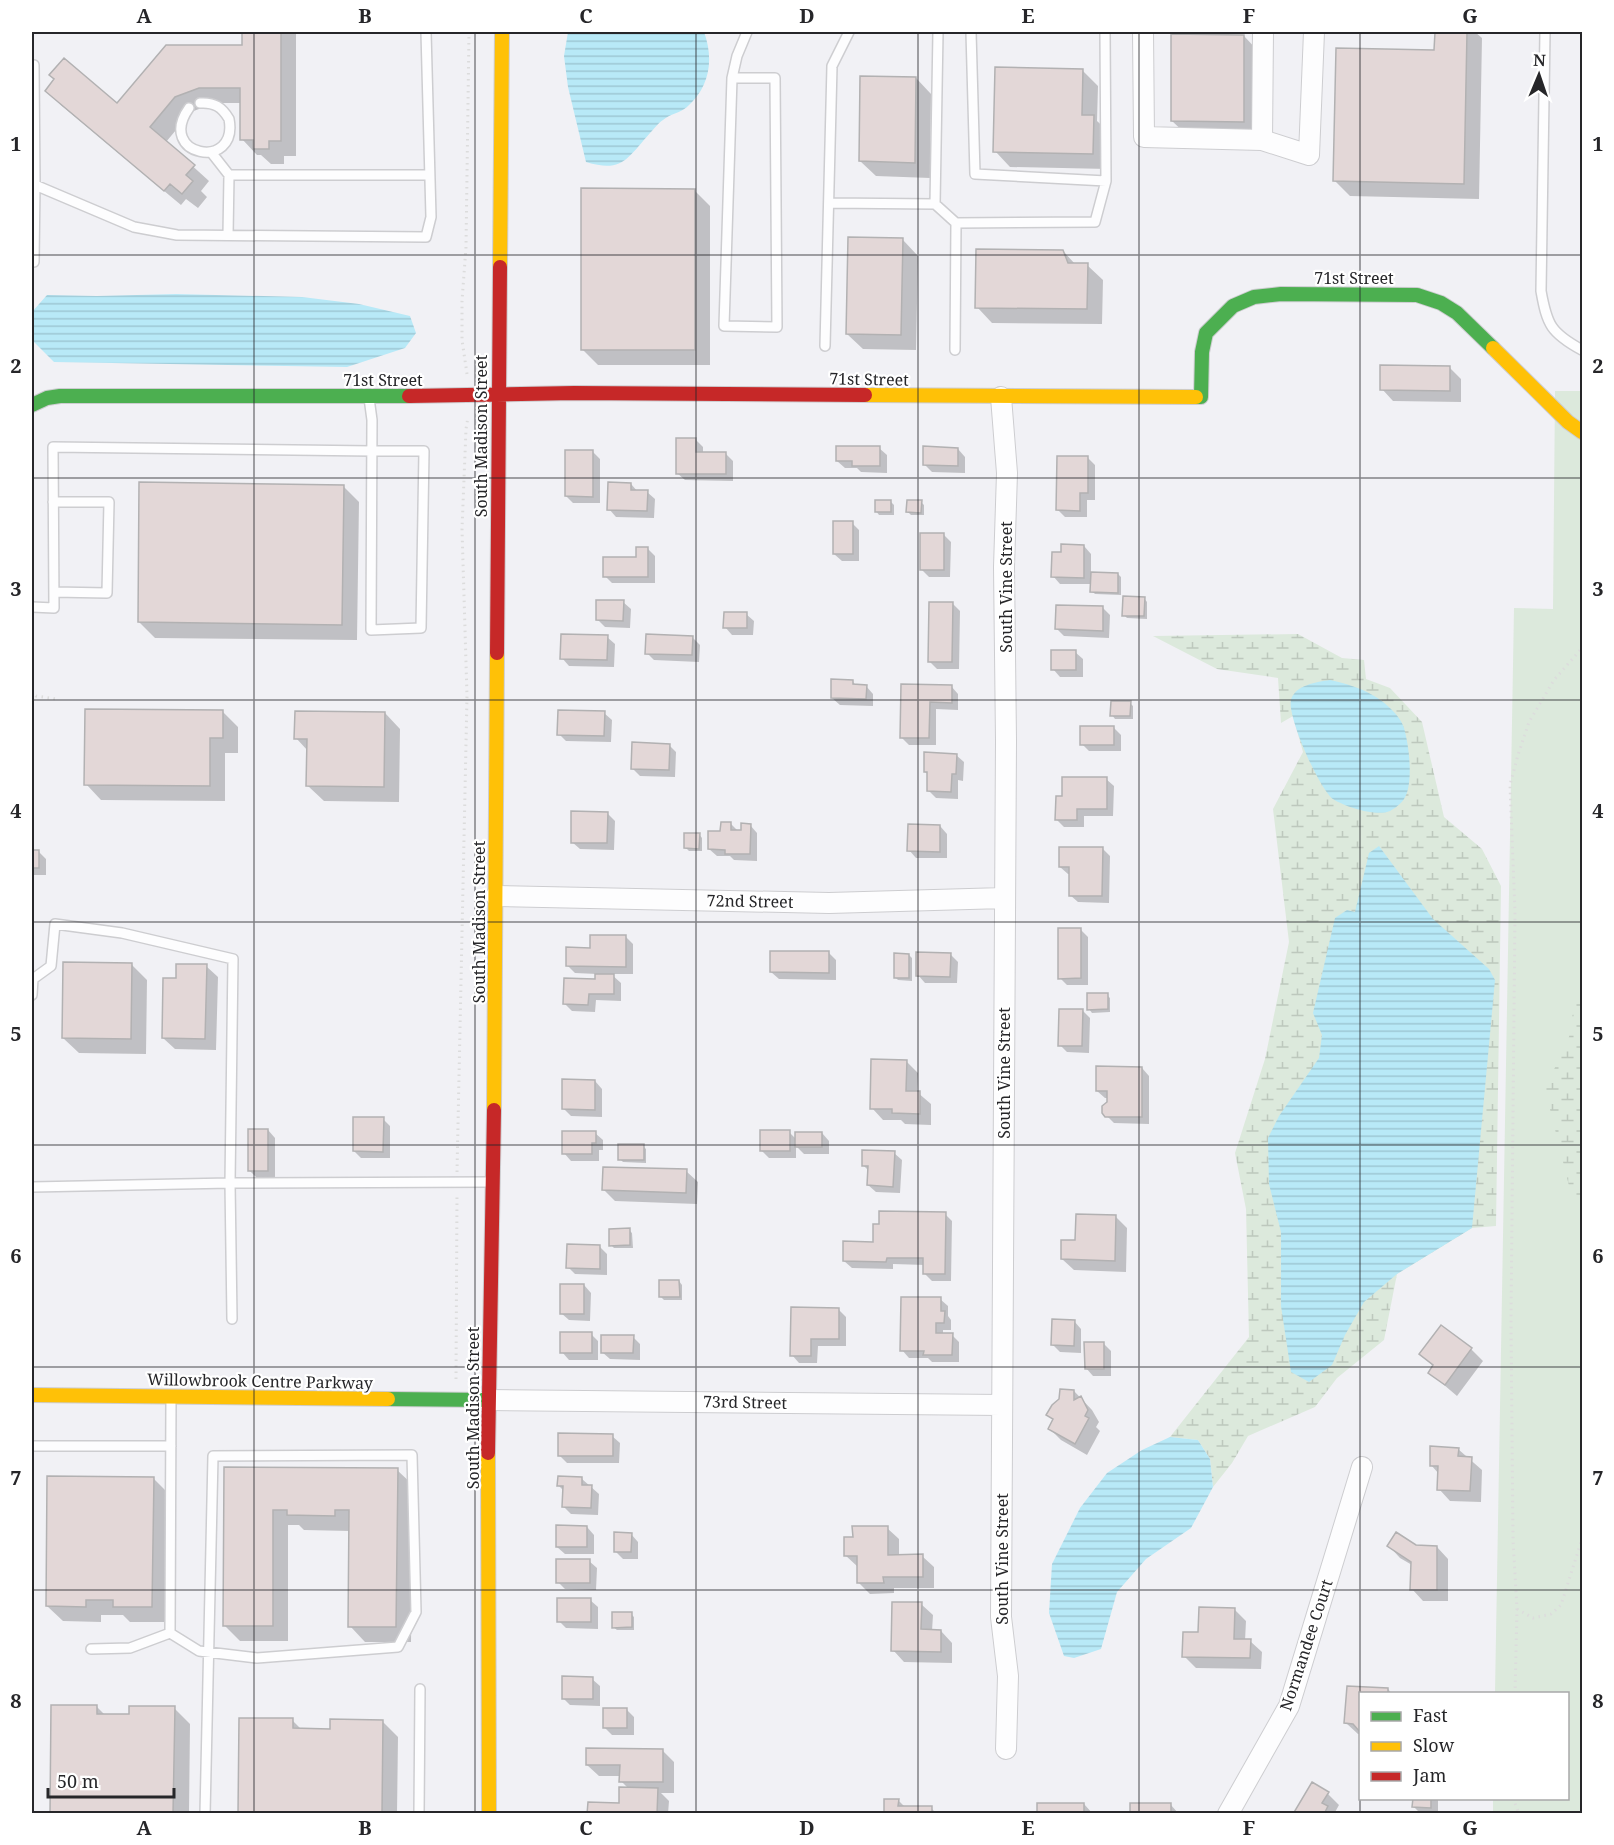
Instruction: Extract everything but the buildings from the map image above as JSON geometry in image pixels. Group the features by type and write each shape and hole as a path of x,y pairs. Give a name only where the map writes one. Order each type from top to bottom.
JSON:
{"street":[{"name":"South Madison Street","path":"489,1814 488,1400 495,896 502,32"},
{"path":"1143,32 1144,137 1262,140 1309,155 1314,32"},
{"path":"1262,140 1263,32"},
{"name":"71st Street","path":"32,405 47,398 60,396 498,396 574,393 1201,397 1202,352 1206,333 1233,306 1254,297 1281,294 1418,295 1441,303 1457,313 1568,422 1582,432"},
{"name":"South Vine Street","path":"1002,397 1006,473 1001,1617 1008,1676 1006,1749"},
{"name":"72nd Street","path":"495,896 829,903 1004,898"},
{"name":"Willowbrook Centre Parkway","path":"32,1395 488,1400"},
{"name":"73rd Street","path":"488,1400 1002,1405"},
{"name":"Normandee Court","path":"1228,1814 1288,1706 1362,1467"}],"lane":[{"path":"35,185 134,227 177,235 426,237 431,217 426,32"},
{"path":"732,78 775,78 777,327 723,326 732,78 737,56 747,32"},
{"path":"825,346 832,66 849,32"},
{"path":"935,204 938,32"},
{"path":"971,32 975,174 1106,181"},
{"path":"829,203 935,204 956,223 1095,222 1106,181 1105,32"},
{"path":"1545,32 1541,291 1546,318 1558,335 1582,350"},
{"path":"34,65 34,262"},
{"path":"189,108 182,117 180,125 183,140 195,151 211,152 225,144 229,136 229,118 218,106 200,103"},
{"path":"211,152 229,175 228,235"},
{"path":"229,175 429,175"},
{"path":"955,350 956,223"},
{"path":"32,607 54,608 53,447 372,451 424,451 421,628 371,630 372,451 372,420 368,396"},
{"path":"53,502 109,502 107,593 54,592"},
{"path":"32,995 32,979 51,966 55,924 122,933 233,959 230,1183 232,1319"},
{"path":"32,1187 230,1183 492,1182"},
{"path":"170,1633 171,1396"},
{"path":"32,1446 171,1446"},
{"path":"170,1633 199,1651 210,1652 257,1658 398,1647 417,1612 412,1455 213,1456 210,1652 205,1814"},
{"path":"91,1649 130,1648 170,1633"},
{"path":"419,1814 420,1689"}],"path":[{"path":"467,376 462,340 462,301 466,247 469,32"},
{"path":"456,1399 457,1182 467,696 462,529 465,429 468,414"},
{"path":"1515,1692 1517,1609 1513,1540 1511,1332 1515,912 1510,785 1529,722 1554,680 1582,648"},
{"path":"32,691 36,696 56,699"},
{"path":"1517,1609 1533,1618 1551,1614 1561,1605 1582,1539"}],"green space":[{"path":"1555,391 1582,391 1582,1813 1493,1814 1493,1800 1569,1800 1569,1692 1495,1692 1514,608 1553,609"},
{"path":"1298,634 1342,658 1364,660 1366,679 1390,688 1422,722 1444,817 1482,849 1501,886 1496,1226 1472,1228 1397,1274 1384,1340 1337,1378 1315,1407 1248,1436 1232,1463 1213,1487 1210,1459 1198,1440 1170,1437 1249,1337 1246,1209 1235,1153 1265,1059 1289,942 1273,809 1303,752 1293,716 1281,723 1278,678 1217,669 1153,636"},
{"path":"1582,985 1582,1203 1572,1198 1545,1089 1569,1037 1574,1006"}],"water":[{"path":"568,32 704,32 709,52 705,82 701,91 687,107 659,123 629,157 616,165 608,166 586,162 568,87 564,56"},
{"path":"176,294 302,297 359,304 410,316 416,333 405,348 347,367 54,362 34,342 32,312 47,295"},
{"path":"1330,680 1355,687 1378,698 1393,711 1403,725 1409,754 1409,784 1403,801 1390,811 1377,813 1361,810 1333,799 1313,768 1294,721 1291,700 1293,695 1302,688"},
{"path":"1379,846 1433,919 1489,969 1495,980 1472,1228 1397,1274 1364,1302 1345,1335 1332,1365 1309,1382 1291,1372 1281,1306 1281,1232 1269,1184 1268,1138 1279,1116 1319,1058 1322,1035 1313,1013 1335,918 1347,910 1355,912 1369,853"},
{"path":"1170,1437 1198,1440 1210,1459 1213,1487 1191,1528 1146,1559 1117,1592 1101,1649 1074,1658 1064,1656 1049,1613 1052,1564 1080,1508 1107,1473 1142,1450"}],"traffic: fast":[{"path":"1196,397 1201,397 1202,352 1206,333 1233,306 1254,297 1281,294 1417,295 1441,303 1457,313 1493,348"},
{"path":"32,405 47,398 60,396 409,396"},
{"path":"388,1399 488,1400"}],"traffic: slow":[{"path":"500,267 502,32"},
{"path":"1493,348 1568,422 1582,432"},
{"path":"865,395 1196,397"},
{"path":"494,1110 497,653"},
{"path":"32,1395 388,1399"},
{"path":"488,1453 489,1814"}],"traffic: jam":[{"path":"497,653 500,267"},
{"path":"409,396 574,393 865,395"},
{"path":"488,1453 494,1110"}]}
